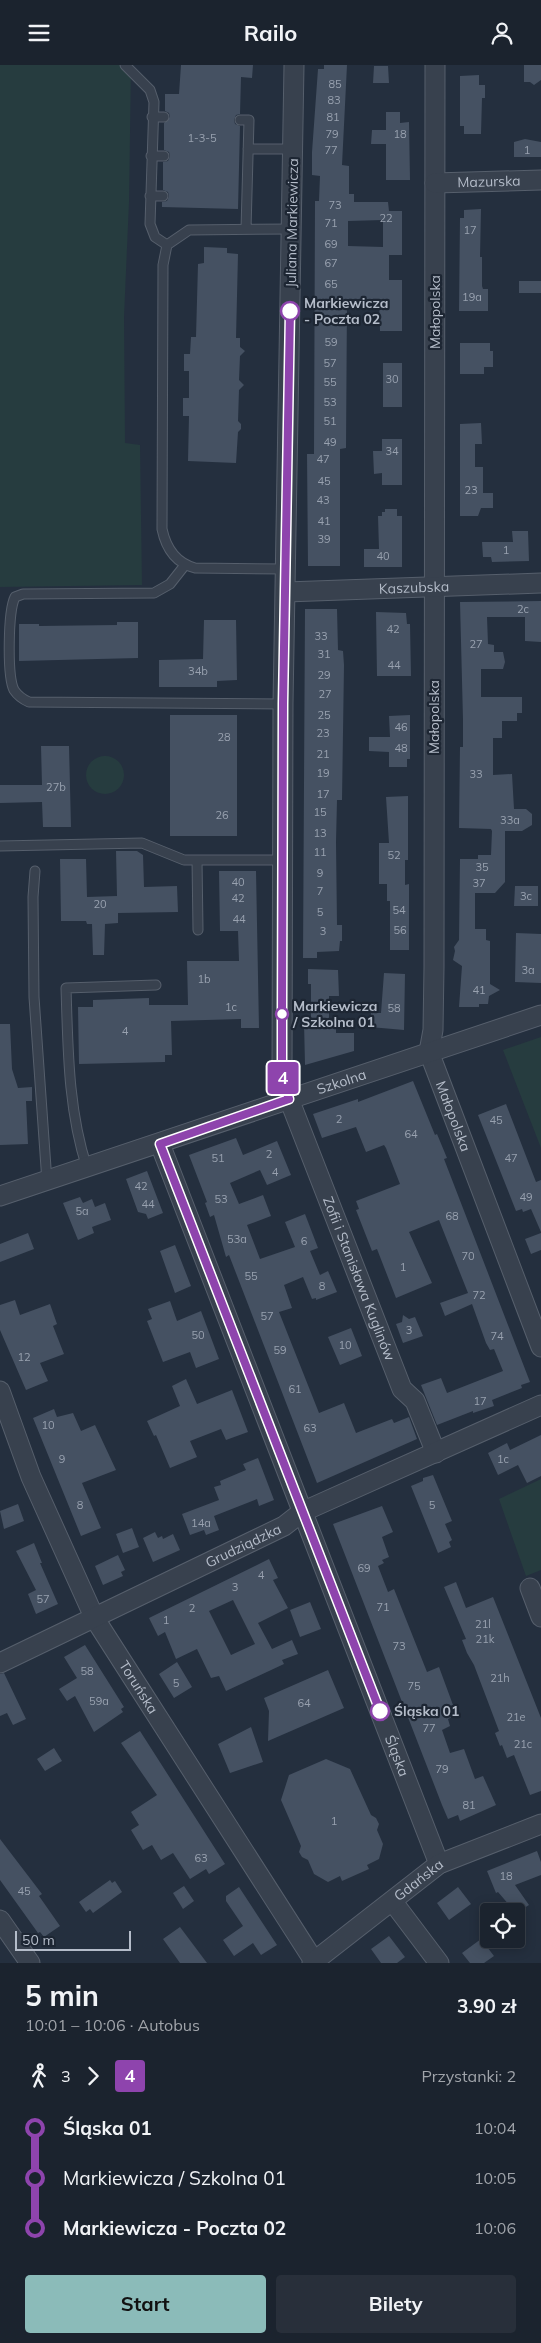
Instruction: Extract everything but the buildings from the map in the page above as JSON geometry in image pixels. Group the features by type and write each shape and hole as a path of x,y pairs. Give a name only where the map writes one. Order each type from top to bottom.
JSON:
{"street":[{"name":"Juliana Markiewicza","path":"289,1099 282,1070 282,860 294,65"},
{"name":"Małopolska","path":"435,65 434,967 433,1029 428,1051 541,1347"},
{"name":"Mazurska","path":"435,183 541,180"},
{"name":"Kaszubska","path":"286,592 434,585 541,583"},
{"name":"Szkolna","path":"0,1196 160,1144 428,1051 541,1015"},
{"name":"Zofii i Stanisława Kuglinów","path":"289,1099 402,1389 415,1401 436,1453"},
{"name":"Śląska","path":"160,1144 439,1864"},
{"name":"Toruńska","path":"0,1391 31,1477 95,1619 313,1962"},
{"name":"Grudziądzka","path":"0,1663 95,1619 284,1526 302,1512 541,1405"},
{"path":"530,1588 541,1617"},
{"name":"Gdańska","path":"313,1962 439,1864 541,1824"},
{"path":"392,1902 439,1963"},
{"path":"0,1919 30,1963"}],"lane":[{"path":"125,65 150,91 154,102 152,117 150,224 155,237 167,245"},
{"path":"152,117 164,117"},
{"path":"240,120 249,120 242,193 246,229"},
{"path":"245,155 293,149"},
{"path":"151,156 164,156"},
{"path":"150,196 163,196"},
{"path":"286,569 212,569 185,565 165,543 162,529 163,265 167,245 189,230 292,229"},
{"path":"185,565 170,584 154,593 23,594 15,597 11,605 10,617 10,671 13,688 19,697 29,702 283,704"},
{"path":"0,846 142,843 184,860 282,860"},
{"path":"197,860 198,930"},
{"path":"35,871 32,897 34,997 47,1182"},
{"path":"88,1168 78,1134 71,1088 66,988 156,985"}],"green space":[{"path":"0,65 131,65 129,202 124,317 125,443 140,445 142,585 0,587"},
{"path":"105,756 112,757 118,762 123,768 123,782 118,788 112,793 105,794 98,793 92,788 87,782 86,775 87,768 92,762 98,757"},
{"path":"541,1037 541,1148 503,1050"},
{"path":"541,1479 541,1570 526,1576 499,1499"}],"bus line":[{"name":"4","path":"290,311 283,704 282,1015 282,1077 289,1099 160,1144 380,1711"}],"place":[{"name":"Markiewicza - Poczta 02","path":"290,311"},
{"name":"Markiewicza / Szkolna 01","path":"282,1014"},
{"name":"Śląska 01","path":"380,1711"}]}
